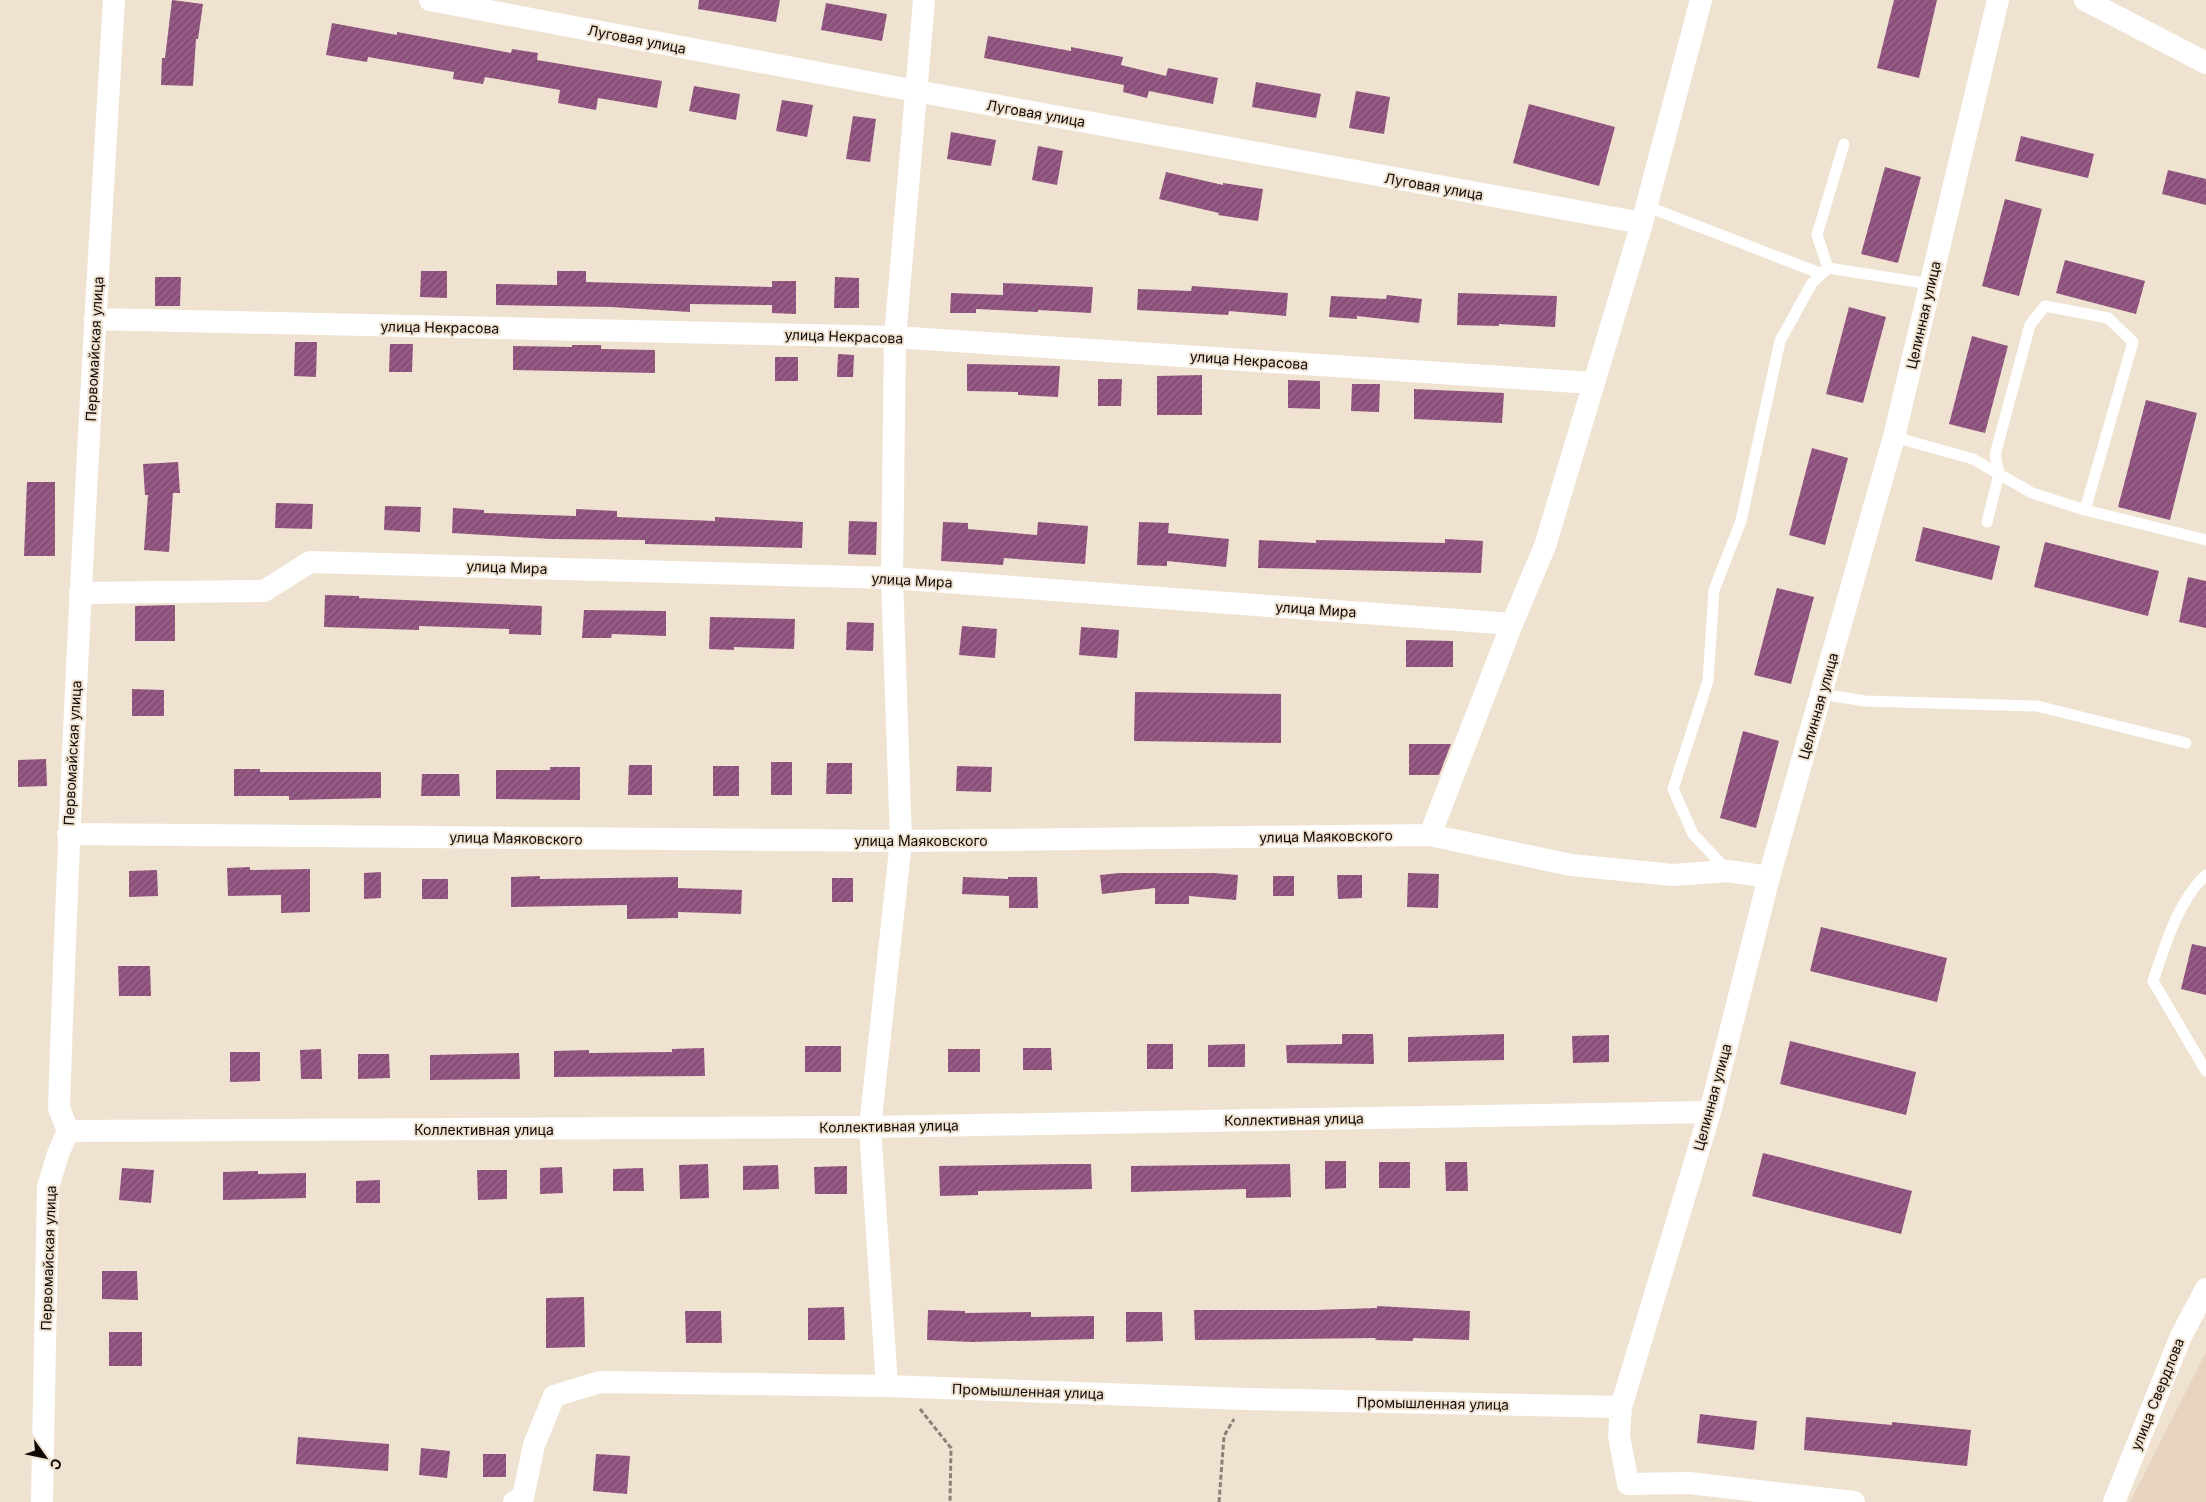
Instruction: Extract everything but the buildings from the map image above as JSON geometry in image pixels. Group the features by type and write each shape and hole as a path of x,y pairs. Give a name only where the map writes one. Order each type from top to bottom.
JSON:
{"street":[{"name":"Первомайская улица","path":"42,1502 48,1187 58,1154 68,1131 59,1108 68,834 114,0"},
{"name":"Луговая улица","path":"430,0 916,91 1644,215"},
{"path":"887,1386 870,1127 900,841 892,578 895,337 924,0"},
{"path":"1430,835 1512,624 1545,546 1644,215 1700,0"},
{"name":"Целинная улица","path":"1854,1502 1689,1483 1628,1484 1619,1436 1621,1407 1710,1112 1769,877 1894,437 1998,0"},
{"path":"2085,0 2206,63"},
{"name":"улица Некрасова","path":"95,319 895,337 1592,384"},
{"name":"улица Мира","path":"80,593 264,591 310,562 892,578 1512,624"},
{"name":"улица Маяковского","path":"68,834 900,841 1430,835 1570,865 1673,874 1728,871 1769,877"},
{"name":"Коллективная улица","path":"68,1131 870,1127 1710,1112"},
{"name":"улица Свердлова","path":"2114,1502 2181,1336 2206,1289"},
{"name":"Промышленная улица","path":"514,1502 523,1497 534,1445 554,1396 600,1382 887,1386 1245,1399 1621,1407"}],"lane":[{"path":"1825,271 1817,235 1844,144"},
{"path":"1644,215 1825,271 1930,284"},
{"path":"1728,871 1693,834 1673,789 1708,681 1714,590 1741,521 1780,341 1812,283 1825,271"},
{"path":"1987,522 1999,474 1995,455 2030,324 2045,306 2108,318 2133,342 2085,510"},
{"path":"1894,437 1973,459 2032,493 2085,510 2206,540"},
{"path":"1821,694 1865,701 2037,706 2186,743"},
{"path":"2206,875 2196,884 2171,929 2154,981 2206,1072"}],"path":[{"path":"914,1387 920,1410 951,1448 950,1502"},
{"path":"1219,1502 1224,1436 1245,1399"}],"shaded area":[{"path":"2206,1352 2206,1502 2130,1502"}]}
